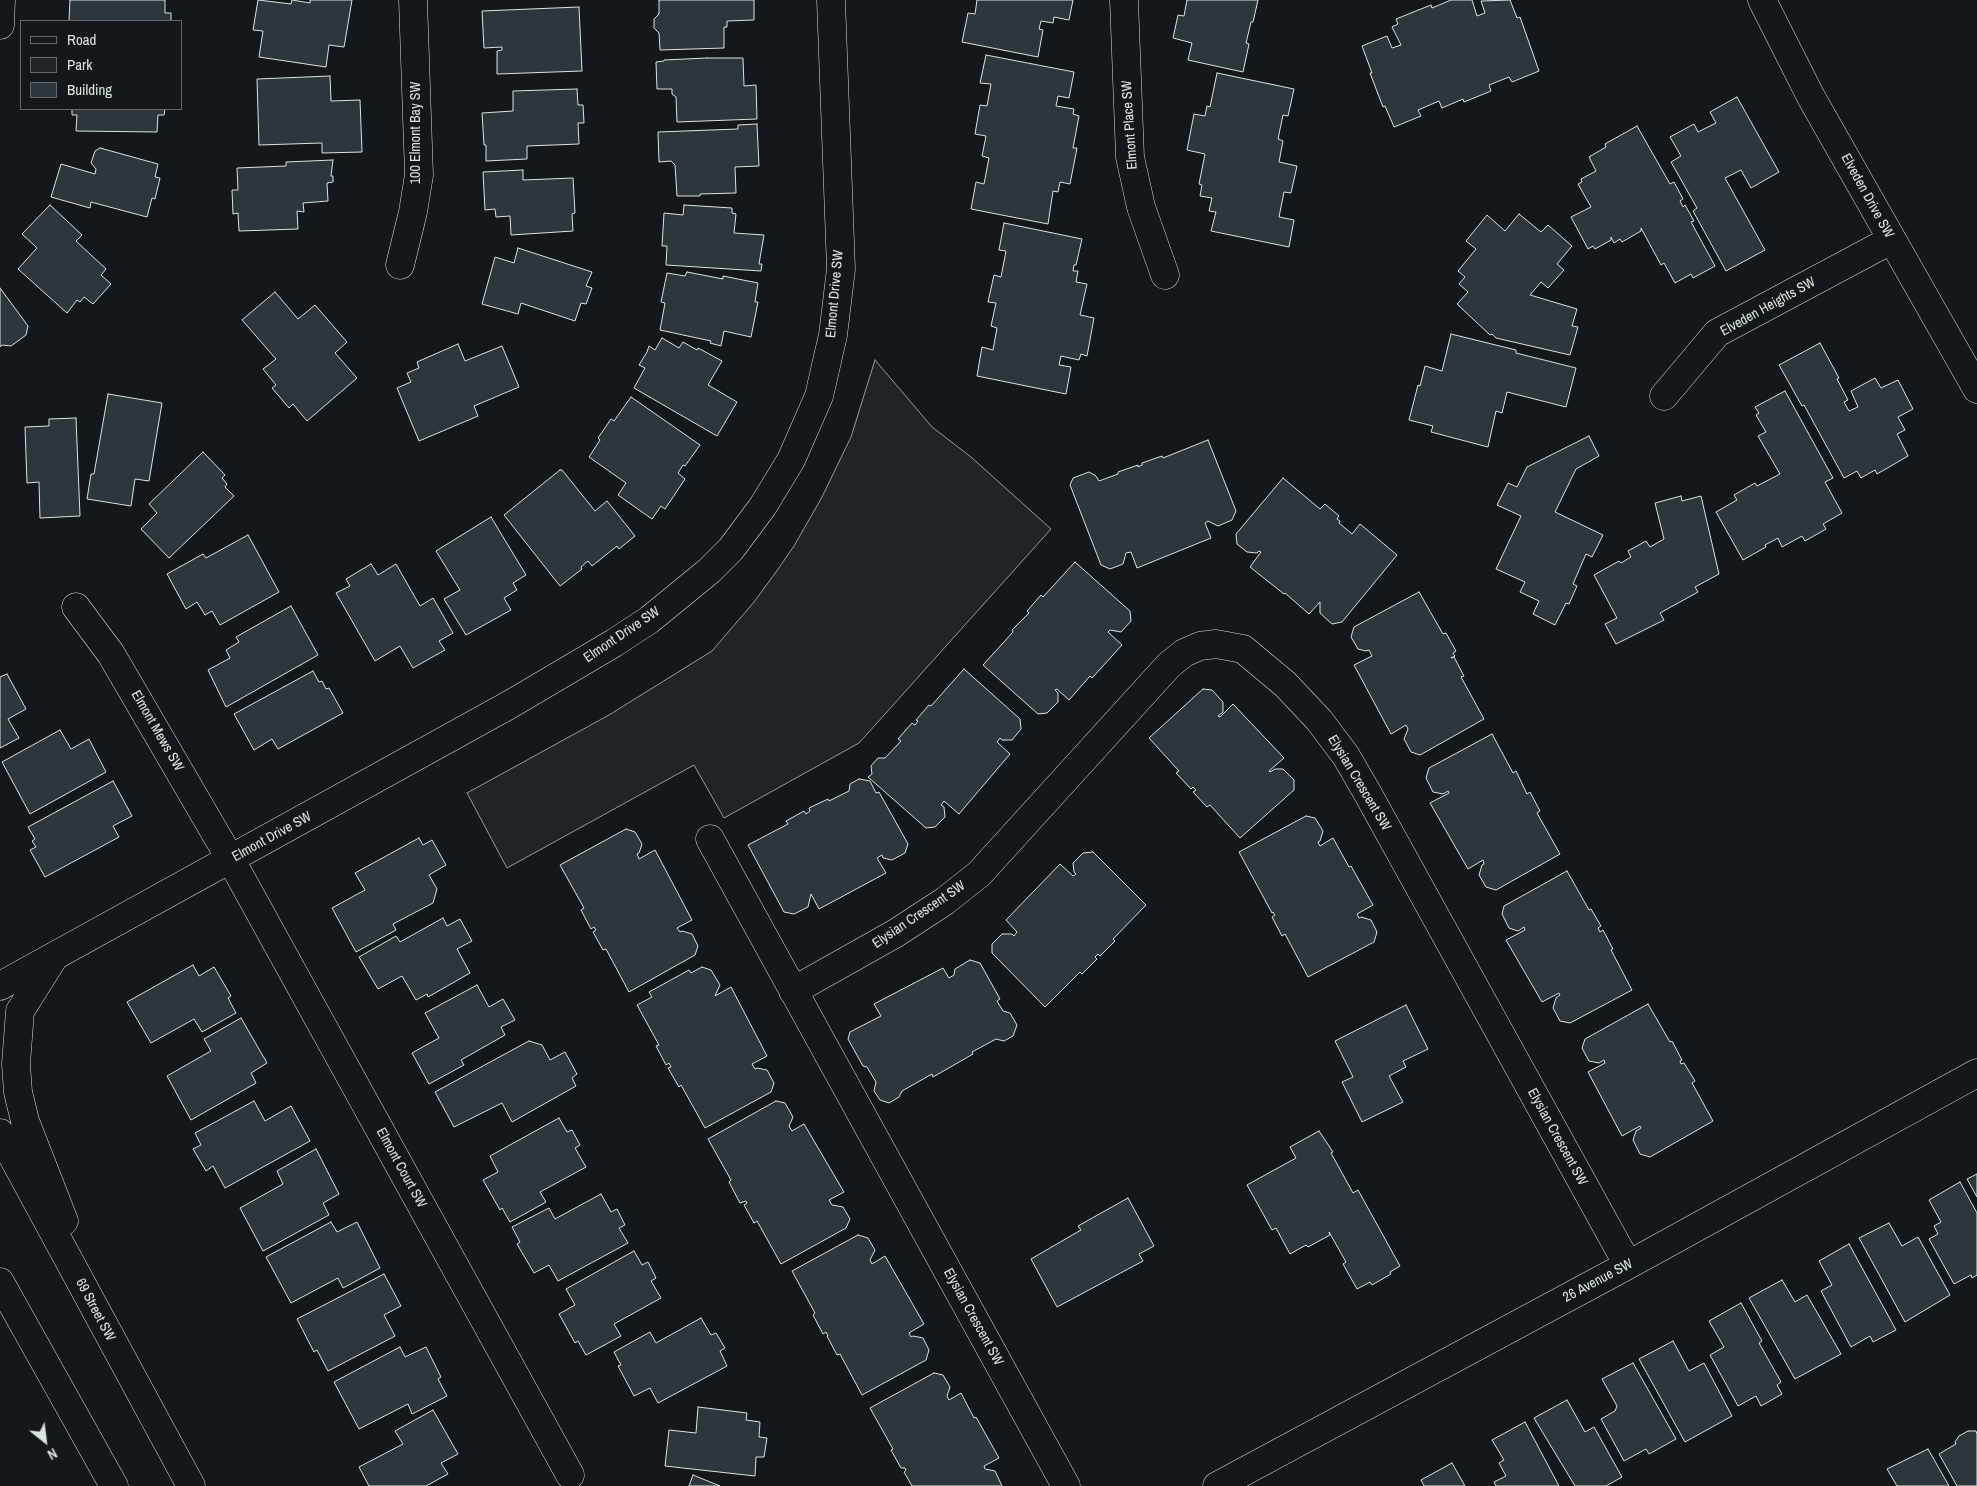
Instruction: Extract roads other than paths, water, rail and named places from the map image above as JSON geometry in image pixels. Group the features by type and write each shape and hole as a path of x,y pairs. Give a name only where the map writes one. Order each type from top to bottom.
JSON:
{"street":[{"path":"0,0 0,25"},
{"name":"100 Elmont Bay SW","path":"400,265 413,212 419,175 413,0"},
{"name":"Elmont Drive SW","path":"0,986 509,705 614,643 649,620 709,571 726,554 763,506 791,460 819,396 832,342 840,269 832,0"},
{"name":"Elmont Place SW","path":"1124,0 1130,157 1141,207 1165,275"},
{"name":"Elveden Drive SW","path":"1762,0 1811,97 1977,389"},
{"name":"Elveden Heights SW","path":"1664,396 1717,333 1891,240"},
{"name":"Elmont Mews SW","path":"76,607 111,654 231,860"},
{"name":"Elysian Crescent SW","path":"793,991 896,933 945,901 979,874 1169,665 1184,653 1200,646 1216,644 1243,649 1285,684 1319,720 1346,756 1628,1265"},
{"name":"Elysian Crescent SW","path":"710,839 1066,1486"},
{"name":"Elmont Court SW","path":"231,860 570,1475"},
{"path":"54,957 20,1010 16,1064 18,1092 25,1121 106,1330"},
{"name":"26 Avenue SW","path":"1217,1486 1628,1265 1977,1073"},
{"name":"69 Street SW","path":"0,1133 191,1486"},
{"path":"0,1282 114,1486"}]}
